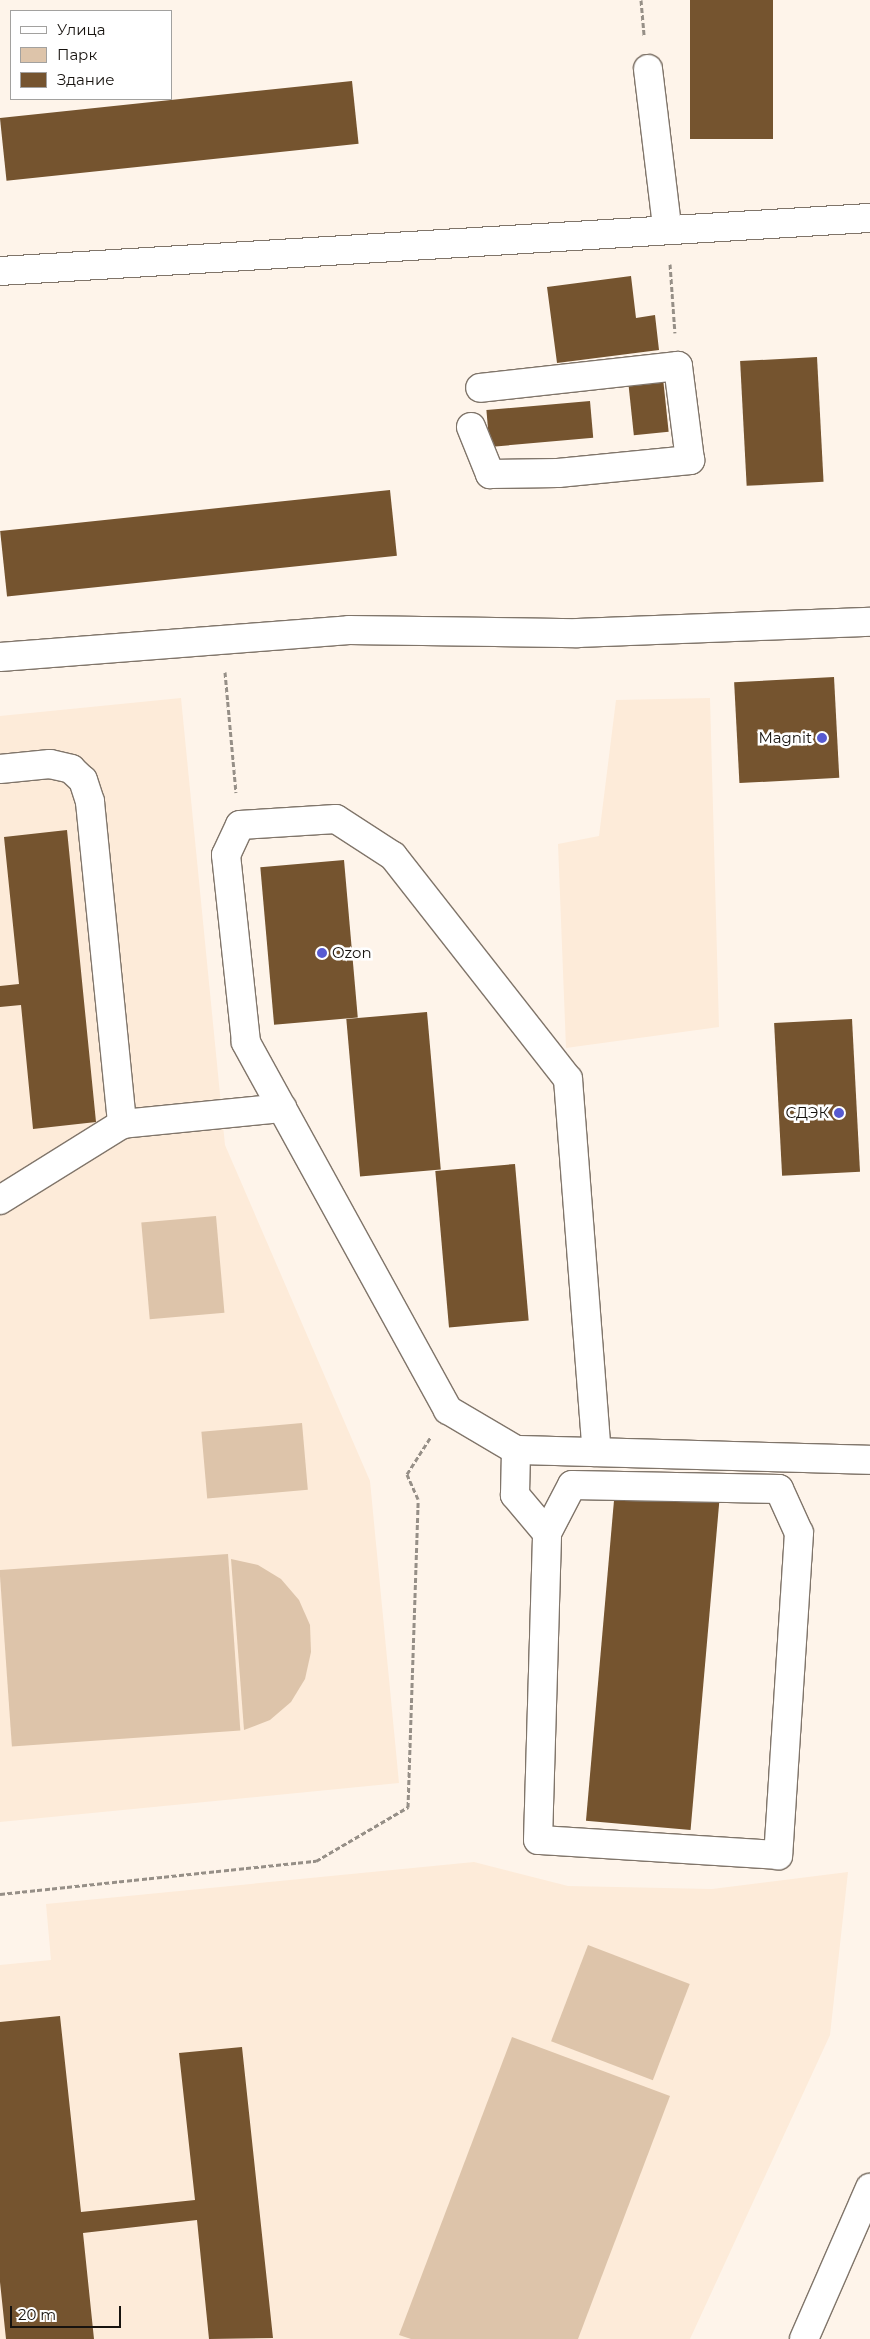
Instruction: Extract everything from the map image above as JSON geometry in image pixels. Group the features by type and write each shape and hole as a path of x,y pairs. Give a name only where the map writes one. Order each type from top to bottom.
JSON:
{"street":[{"path":"648,69 667,227"},
{"path":"0,271 667,227 870,218"},
{"path":"472,427 490,474 558,473 690,460 678,366 480,388"},
{"path":"0,657 349,630 578,633 870,622"},
{"path":"0,769 50,764 70,769 86,788 122,1124"},
{"path":"596,1452 568,1080 392,856 336,819 240,825 226,855 246,1042 448,1410 516,1450 870,1460"},
{"path":"0,1200 122,1124 282,1108"},
{"path":"516,1450 515,1495 547,1533 538,1840 778,1855 799,1533 779,1489 572,1485 547,1533"},
{"path":"804,2339 870,2188"}],"path":[{"path":"667,227 678,366"},
{"path":"222,640 240,825"},
{"path":"0,1894 316,1860 408,1807 418,1499 407,1474 448,1410"}],"shaded area":[{"path":"181,698 225,1145 370,1481 399,1783 0,1822 0,716"},
{"path":"710,698 719,1027 566,1048 558,844 599,836 616,700"},
{"path":"474,1862 568,1886 712,1889 848,1872 830,2035 690,2339 0,2339 0,1965 51,1960 46,1904"}],"green space":[{"path":"216,1216 224,1313 150,1319 141,1223"},
{"path":"302,1423 308,1490 207,1499 201,1432"},
{"path":"228,1554 240,1731 12,1747 0,1570"},
{"path":"231,1559 258,1565 281,1579 299,1600 310,1625 311,1652 305,1679 291,1702 270,1720 244,1730"},
{"path":"588,1945 690,1984 653,2080 551,2041"},
{"path":"512,2037 670,2096 578,2339 411,2339 399,2335"}],"building":[{"path":"690,0 773,0 773,139 690,139"},
{"path":"352,81 359,144 7,181 0,118"},
{"path":"631,276 636,318 655,315 659,350 557,363 547,287"},
{"path":"817,357 824,482 747,486 740,361"},
{"path":"663,378 669,432 634,435 628,382"},
{"path":"590,401 593,438 490,447 486,410"},
{"path":"390,490 397,556 7,597 0,531"},
{"path":"834,677 839,778 739,783 734,682"},
{"path":"67,830 96,1122 33,1129 21,1005 0,1007 0,986 19,984 4,837"},
{"path":"344,860 358,1017 274,1025 260,867"},
{"path":"427,1012 441,1169 360,1176 346,1019"},
{"path":"852,1019 860,1172 782,1176 774,1023"},
{"path":"515,1164 529,1320 449,1327 435,1171"},
{"path":"615,1489 720,1498 691,1830 586,1821"},
{"path":"60,2016 81,2212 195,2200 179,2053 242,2047 273,2338 209,2339 197,2220 83,2233 94,2339 6,2339 0,2282 0,2022"}],"place":[{"name":"Magnit","path":"822,738"},
{"name":"Ozon","path":"322,953"},
{"name":"СДЭК","path":"839,1113"}]}
